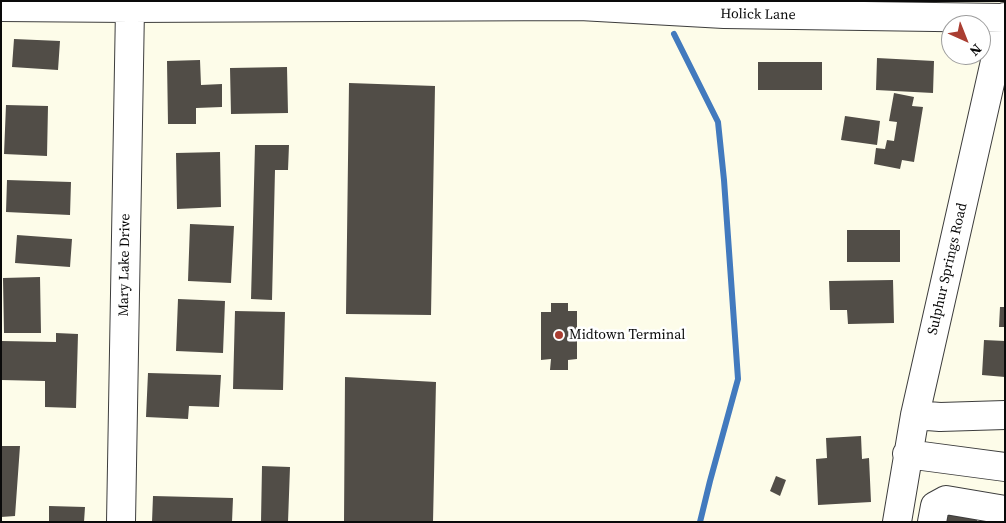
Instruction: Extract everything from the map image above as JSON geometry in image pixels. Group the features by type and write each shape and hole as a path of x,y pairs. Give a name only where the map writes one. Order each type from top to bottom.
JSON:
{"street":[{"name":"Holick Lane","path":"1,7 130,8 205,5 580,4 1005,17"},
{"name":"Mary Lake Drive","path":"121,522 130,8"},
{"name":"Sulphur Springs Road","path":"896,522 915,415 1005,17"},
{"path":"915,415 940,417 1005,415"},
{"path":"907,454 1005,468"},
{"path":"932,522 935,506 946,500 1005,510"}],"building":[{"path":"14,39 60,41 58,70 12,67"},
{"path":"877,58 934,61 933,93 876,90"},
{"path":"200,60 201,85 222,84 222,107 196,108 196,124 168,124 167,61"},
{"path":"758,62 822,62 822,90 758,90"},
{"path":"287,67 288,113 231,114 230,68"},
{"path":"349,83 435,86 431,315 346,314"},
{"path":"894,93 914,97 912,106 923,107 914,162 902,160 900,169 874,164 876,148 885,149 887,140 894,141 897,122 889,121"},
{"path":"6,105 48,106 47,156 4,154"},
{"path":"845,116 880,121 877,145 841,140"},
{"path":"255,145 289,145 288,170 275,170 272,300 251,299"},
{"path":"220,152 221,207 177,209 176,153"},
{"path":"7,180 71,182 70,215 6,212"},
{"path":"190,224 234,226 231,283 188,281"},
{"path":"847,230 900,230 900,262 847,262"},
{"path":"17,235 72,239 70,267 15,263"},
{"path":"40,277 41,333 4,333 3,278"},
{"path":"893,280 894,323 848,324 847,310 830,310 829,281"},
{"path":"178,299 225,301 223,353 176,351"},
{"name":"Midtown Terminal","path":"551,303 568,303 568,311 577,311 577,359 568,360 568,370 550,370 551,359 541,360 541,312 551,312"},
{"path":"1000,307 1005,307 1005,327 999,327"},
{"path":"235,311 285,312 283,390 233,389"},
{"path":"56,333 78,334 76,408 45,407 45,381 1,380 1,341 56,342"},
{"path":"984,340 1005,341 1005,377 982,375"},
{"path":"148,373 221,375 219,407 189,406 188,419 146,417"},
{"path":"345,377 436,382 433,522 344,522"},
{"path":"861,436 862,459 869,458 871,502 818,505 816,459 827,458 826,438"},
{"path":"1,446 20,446 15,516 1,517"},
{"path":"262,466 290,467 288,522 261,522"},
{"path":"776,476 786,480 780,496 770,491"},
{"path":"153,496 233,498 232,522 152,522"},
{"path":"49,506 85,507 84,522 49,522"},
{"path":"943,513 977,519 977,522 942,522"}],"waterway":[{"path":"674,34 718,122 738,379 700,522"}],"place":[{"name":"Midtown Terminal","path":"559,335"}]}
